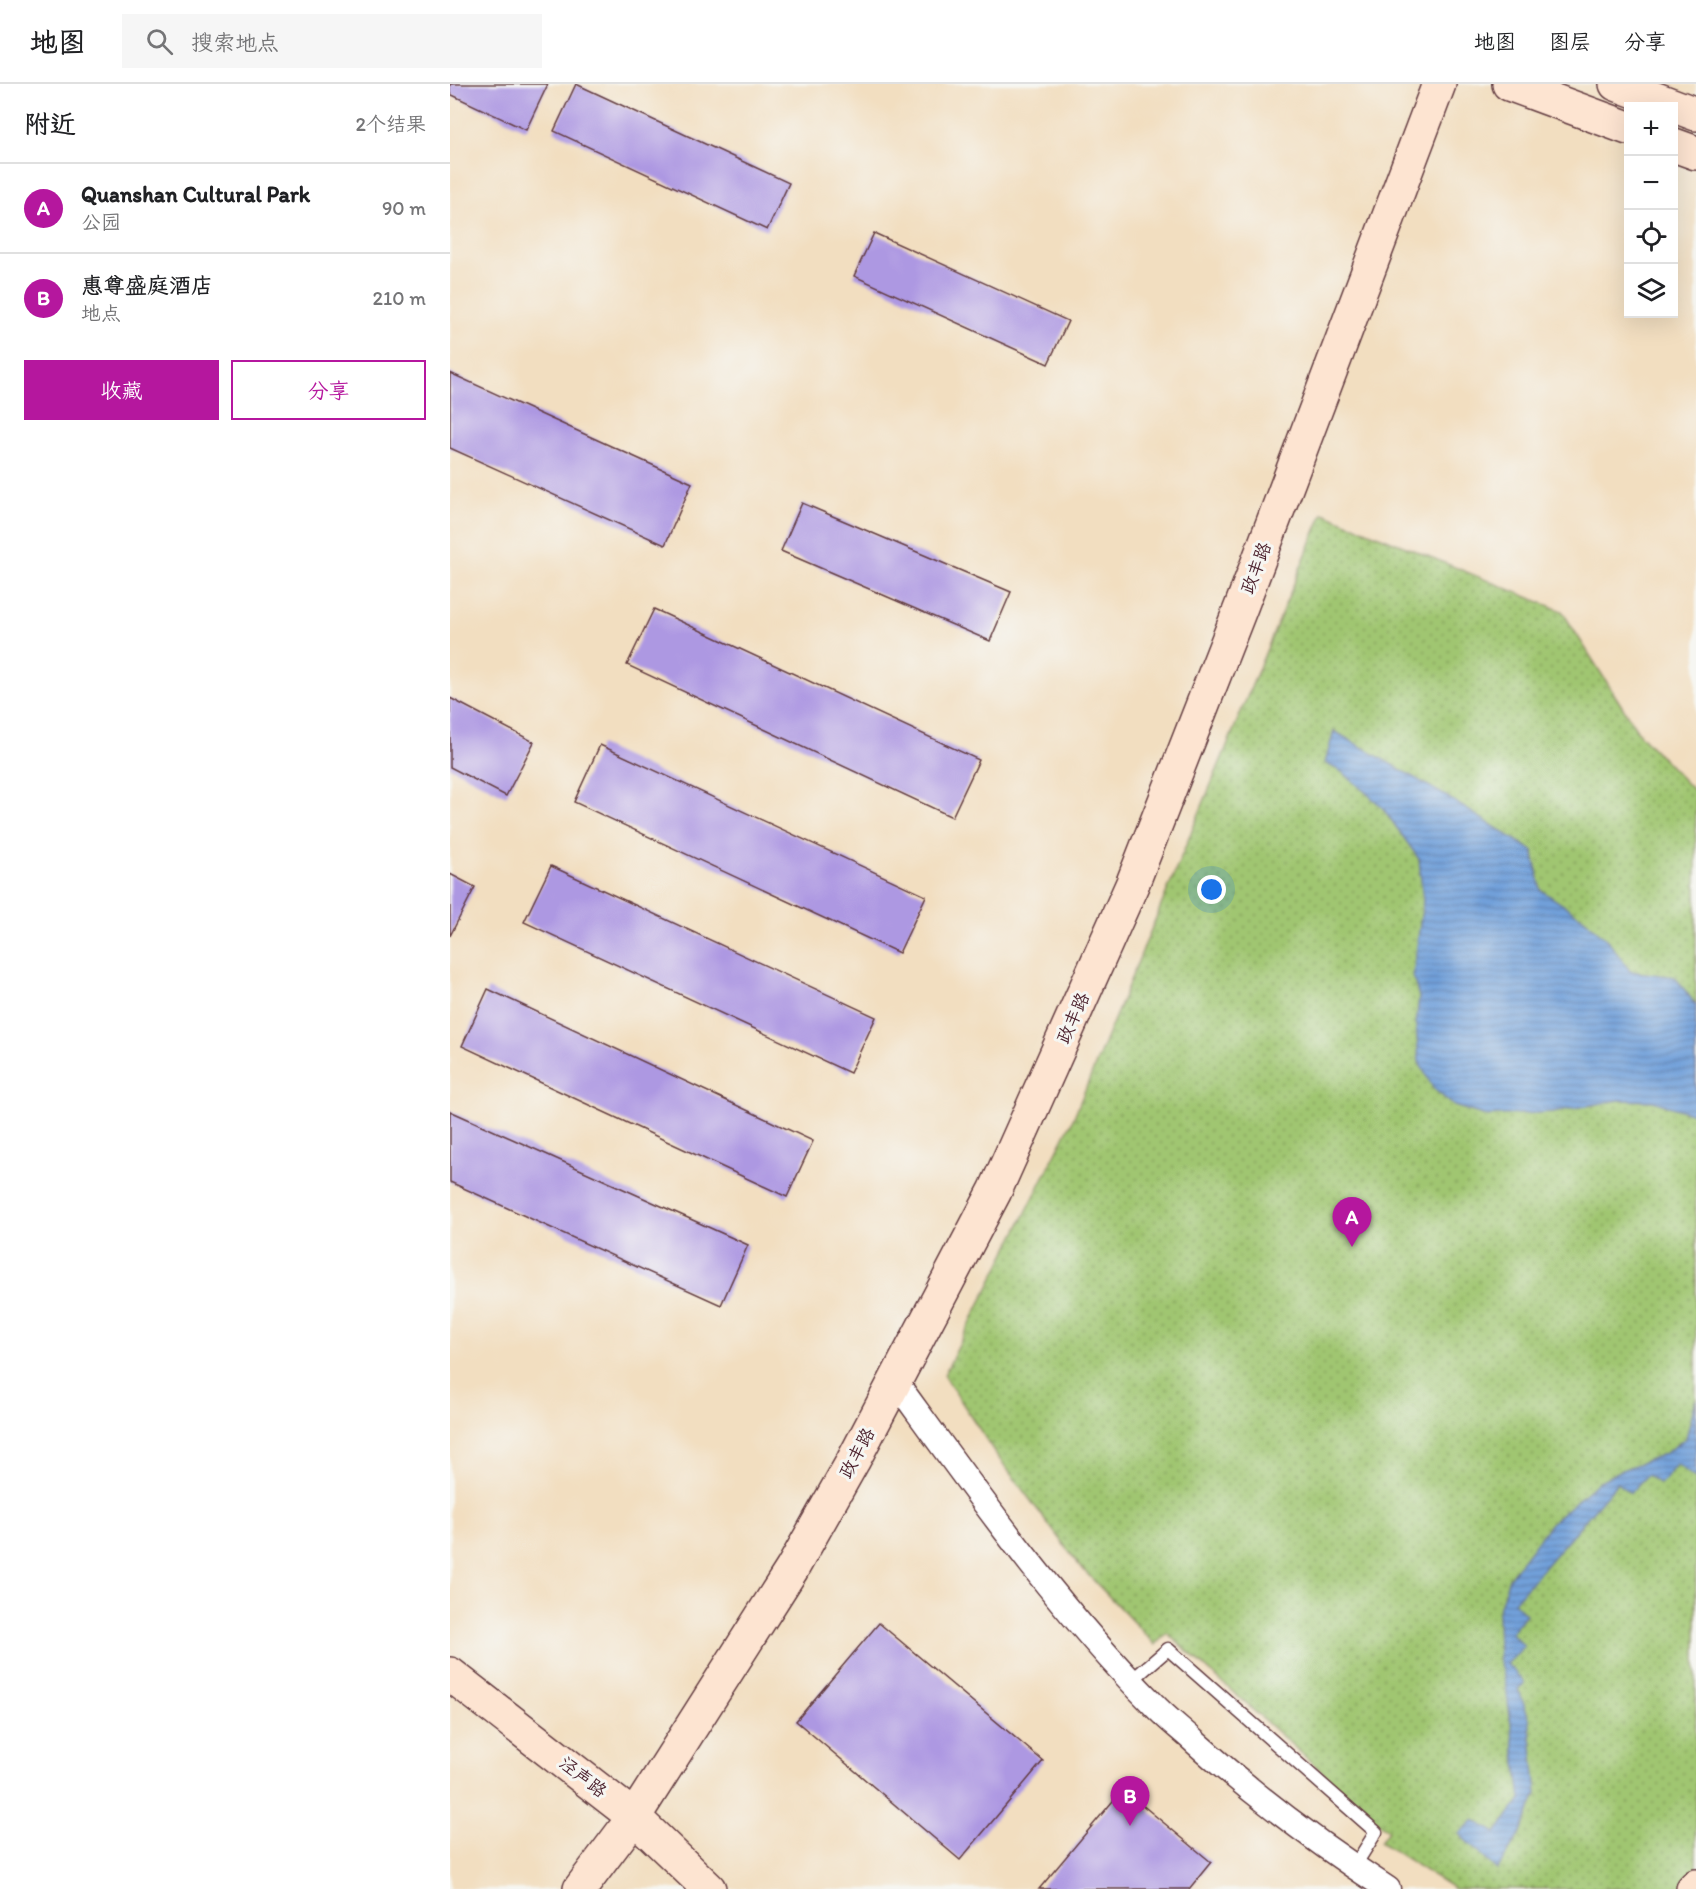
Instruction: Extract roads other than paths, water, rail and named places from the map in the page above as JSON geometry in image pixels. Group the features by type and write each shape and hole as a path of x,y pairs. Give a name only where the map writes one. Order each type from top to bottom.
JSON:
{"street":[{"name":"政丰路","path":"580,1889 634,1817 792,1569 853,1461 995,1191 1132,885 1241,607 1439,84"},
{"path":"1509,84 1624,126"},
{"path":"1616,84 1696,114"},
{"path":"1678,146 1696,153"},
{"path":"895,1381 1074,1619 1153,1704 1233,1776 1329,1851 1388,1889"},
{"name":"泾声路","path":"450,1674 634,1817 709,1889"}],"lane":[{"path":"1131,1681 1168,1649 1376,1832 1354,1867"}],"water":[{"path":"1334,731 1444,795 1533,851 1541,890 1583,918 1608,941 1630,971 1675,977 1696,1005 1696,1115 1653,1101 1619,1100 1553,1112 1486,1116 1454,1106 1433,1088 1419,1062 1416,1025 1419,997 1413,977 1423,901 1419,859 1382,807 1344,773 1325,763"},
{"path":"1696,1399 1696,1479 1677,1464 1660,1484 1647,1475 1630,1493 1617,1483 1514,1602 1526,1614 1511,1633 1524,1646 1507,1664 1525,1683 1518,1689 1529,1718 1537,1794 1521,1832 1497,1870 1459,1834 1474,1820 1496,1833 1521,1799 1506,1686 1499,1660 1498,1612 1509,1578 1551,1523 1598,1482 1664,1454 1686,1438"}],"place":[{"name":"Quanshan Cultural Park","path":"1352,1247"},
{"name":"惠尊盛庭酒店","path":"1130,1826"}]}
